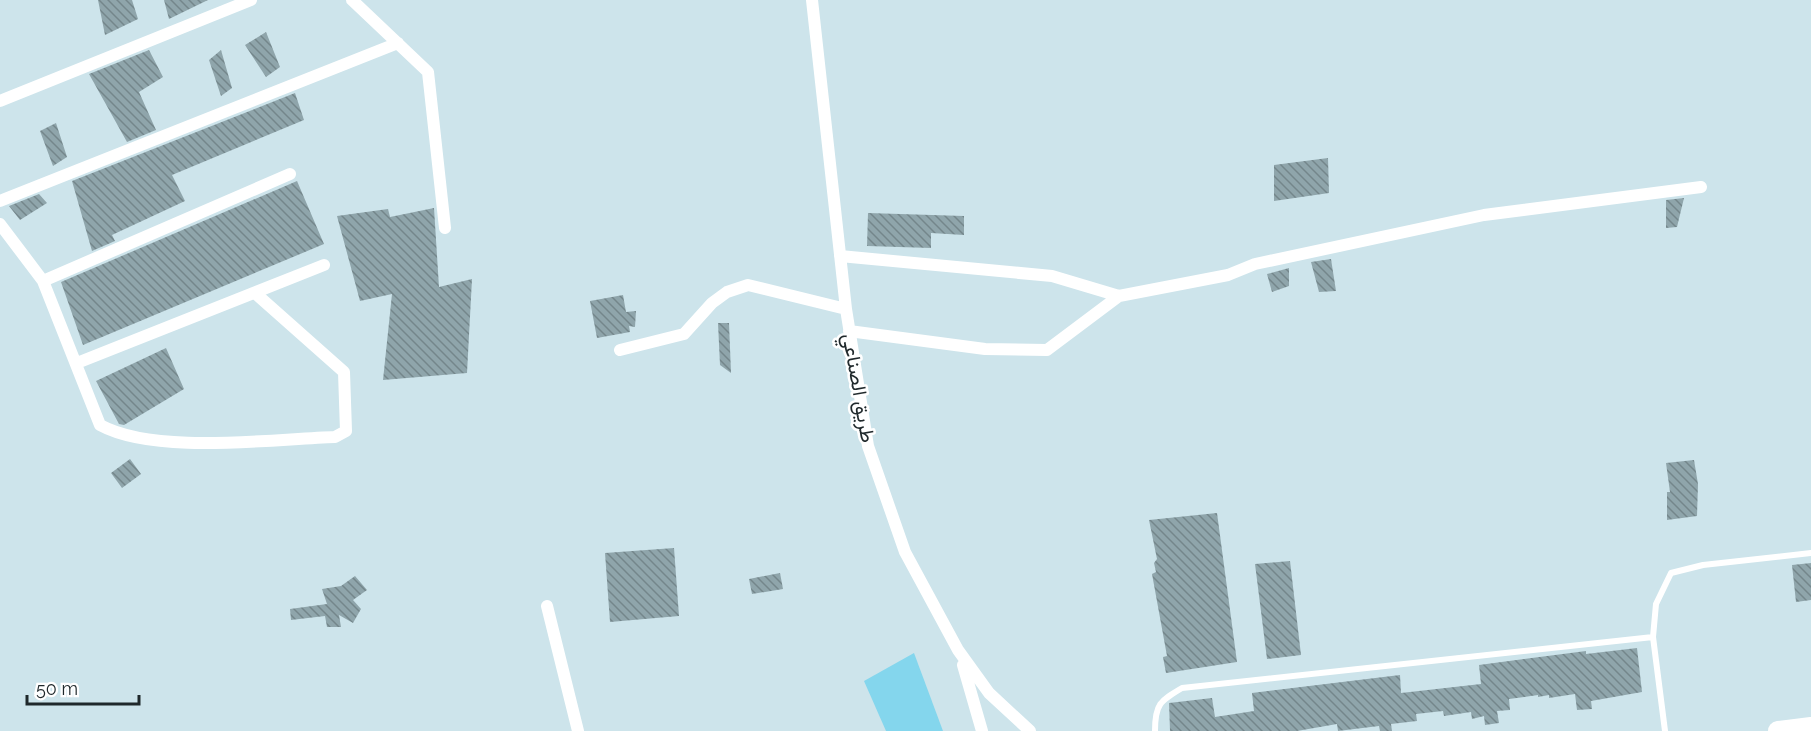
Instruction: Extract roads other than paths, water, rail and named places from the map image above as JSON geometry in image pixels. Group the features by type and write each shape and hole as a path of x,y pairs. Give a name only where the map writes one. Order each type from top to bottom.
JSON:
{"main road":[{"path":"1778,731 1811,727"}],"street":[{"path":"0,101 251,0"},
{"path":"352,0 428,72 445,228"},
{"name":"طريق الصناعي","path":"812,0 846,309 868,446 905,552 958,650 989,693 1030,731"},
{"path":"0,201 398,43"},
{"path":"43,281 290,174"},
{"path":"849,331 985,349 1047,350 1119,296 1228,275 1255,264 1484,215 1701,187"},
{"path":"0,224 43,281 100,425 115,433 175,443 335,437 346,431 344,372 255,293"},
{"path":"840,256 1052,276 1119,296"},
{"path":"77,363 324,265"},
{"path":"620,350 684,334 712,303 727,292 748,285 846,309"},
{"path":"547,606 578,731"},
{"path":"958,650 982,731"}],"lane":[{"path":"1665,731 1653,637 1656,604 1671,573 1703,565 1811,553"},
{"path":"1155,731 1155,714 1161,700 1182,688 1653,637"}]}
